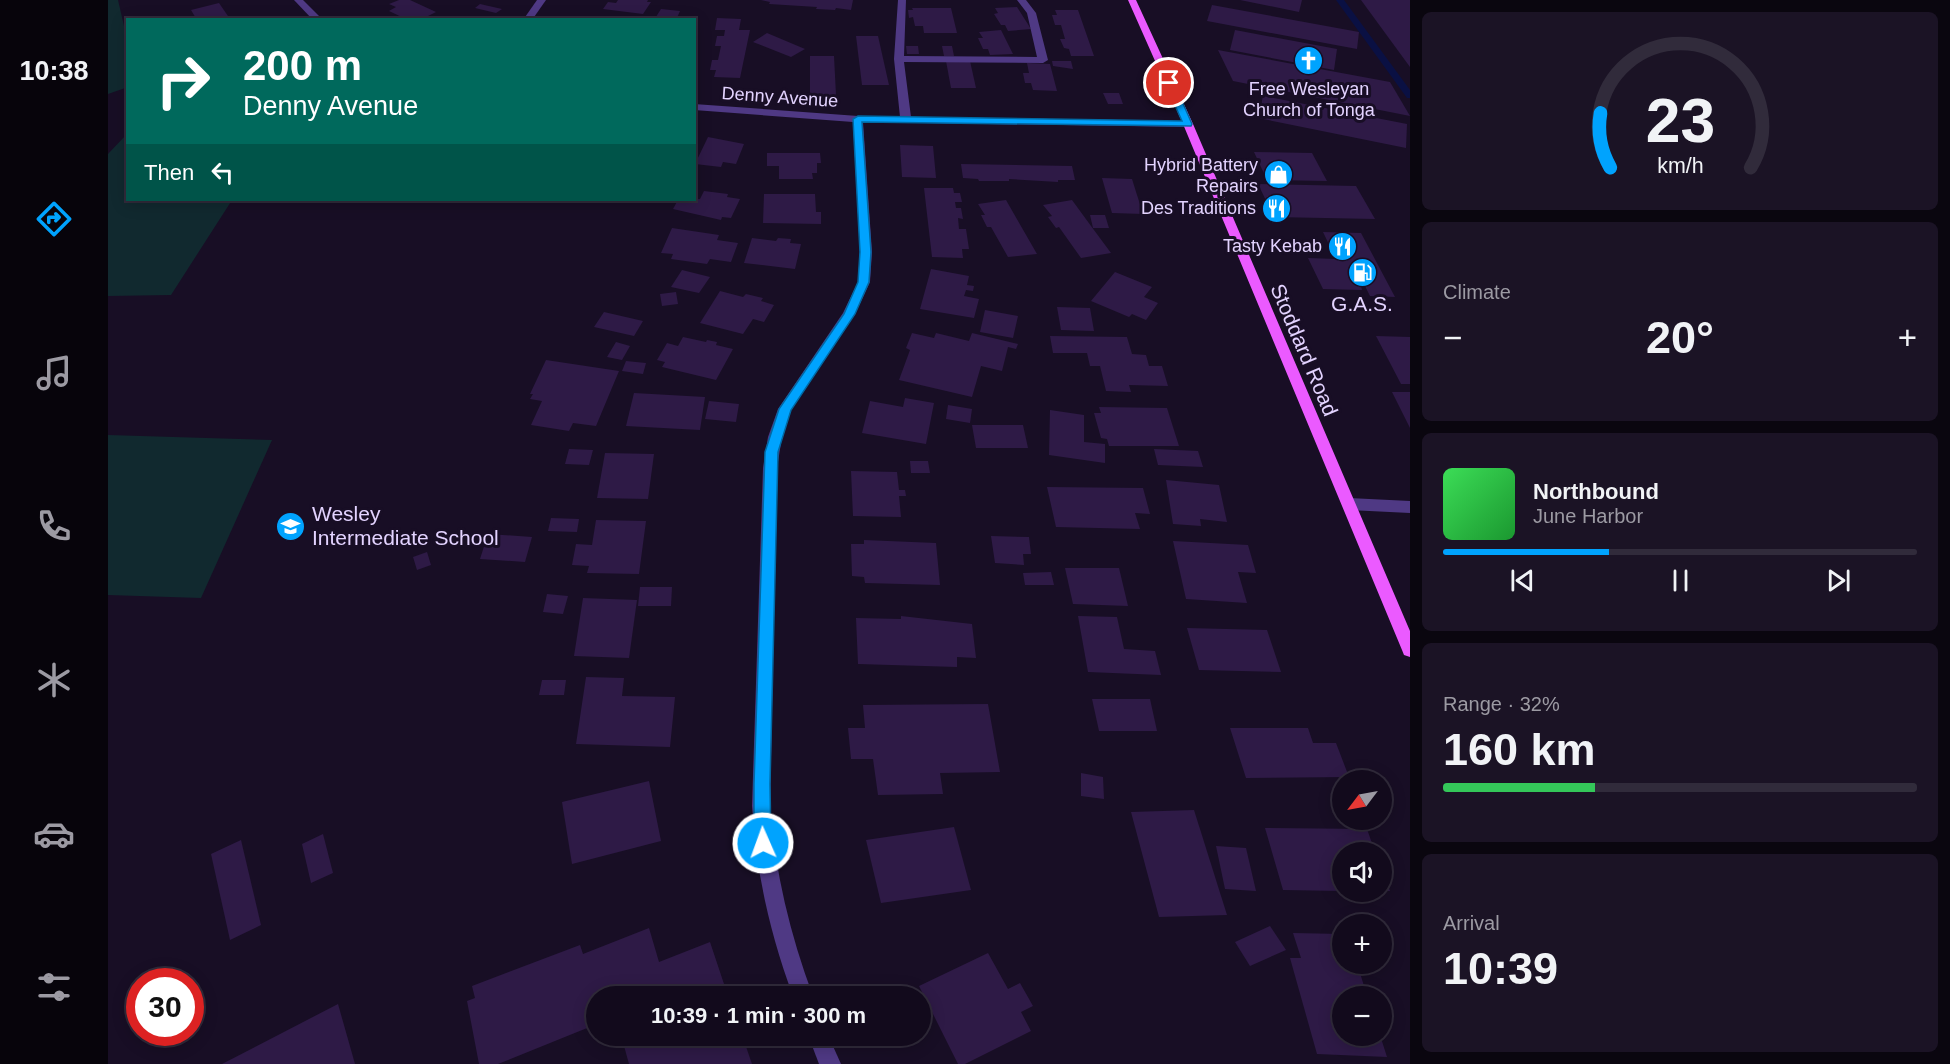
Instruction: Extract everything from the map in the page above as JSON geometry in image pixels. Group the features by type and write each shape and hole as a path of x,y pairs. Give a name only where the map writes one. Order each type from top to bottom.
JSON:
{"main road":[{"name":"Stoddard Road","path":"1132,0 1188,124 1410,650"}],"street":[{"path":"298,0 317,18"},
{"path":"528,18 542,0"},
{"path":"903,0 899,24 899,80 906,120"},
{"path":"899,59 1043,60 1031,13 1021,0"},
{"name":"Denny Avenue","path":"696,106 858,119 1188,124"},
{"path":"799,986 776,921 763,843 761,806 770,468 775,437 785,409 849,314 864,282 866,252 858,119"},
{"path":"1348,504 1410,507"},
{"path":"823,1046 830,1064"}],"green space":[{"path":"108,0 118,0 126,35 126,88 108,94"},
{"path":"126,135 126,201 231,201 171,295 108,296 108,154"},
{"path":"108,435 272,440 201,598 108,595"}],"building":[{"path":"399,0 410,0 436,12 424,18 404,18 389,11 396,7 389,4"},
{"path":"618,0 648,0 647,2 651,2 643,14 603,9 608,2 616,3"},
{"path":"761,0 853,0 851,10 836,8 835,10 769,4 770,2"},
{"path":"1240,0 1302,0 1299,12"},
{"path":"1361,0 1410,0 1410,67"},
{"path":"219,3 229,18 196,18 191,10"},
{"path":"480,4 502,9 496,13 475,8"},
{"path":"1212,5 1359,32 1357,49 1207,21"},
{"path":"1017,7 1031,29 1008,31 994,14 998,13 995,8"},
{"path":"912,8 951,8 957,33 924,33 923,26 915,26 913,17 909,18 908,10 913,10"},
{"path":"661,9 680,11 677,18 655,18"},
{"path":"1055,10 1078,10 1094,56 1071,56 1069,49 1064,48 1060,39 1065,39 1061,25 1055,25 1052,15 1057,15"},
{"path":"717,18 741,19 739,30 750,30 740,78 714,77 716,70 710,70 712,60 718,60 721,46 715,46 717,36 724,36 725,30 715,30"},
{"path":"1001,30 1013,54 990,55 988,49 983,49 978,38 983,38 979,32"},
{"name":"Free Wesleyan Church of Tonga","path":"1235,30 1337,49 1334,70 1230,50"},
{"path":"767,33 805,49 791,57 753,42"},
{"path":"856,36 878,36 889,85 862,85"},
{"path":"906,46 918,46 919,54 907,54"},
{"path":"942,46 952,46 954,56 944,56"},
{"path":"1218,50 1390,82 1410,116 1233,81"},
{"path":"810,56 834,56 836,95 810,95"},
{"path":"946,61 970,61 976,88 951,88"},
{"path":"1052,61 1071,61 1073,69 1053,66"},
{"path":"1027,63 1050,64 1057,91 1033,90 1031,83 1025,83 1023,73 1029,73"},
{"path":"1103,93 1119,93 1123,104 1108,104"},
{"path":"1263,96 1407,124 1406,148 1258,118"},
{"path":"708,137 744,144 736,164 723,162 721,167 696,164"},
{"path":"900,145 933,146 936,178 902,177"},
{"path":"1254,152 1312,153 1327,181 1267,180"},
{"path":"767,153 820,153 821,163 817,163 817,173 812,173 813,179 779,179 779,166 767,166"},
{"path":"961,164 1072,166 1075,180 1058,180 1058,182 1009,179 1009,181 979,181 963,178"},
{"path":"1102,178 1132,179 1143,214 1112,213"},
{"path":"1258,184 1356,186 1375,219 1274,217"},
{"path":"924,188 953,188 954,193 960,193 962,202 955,202 956,208 961,208 963,219 958,218 959,229 966,229 969,249 962,249 963,258 932,257"},
{"path":"704,191 728,194 727,197 740,199 731,218 722,217 721,220 673,209 677,201 700,199"},
{"path":"764,194 815,194 816,212 821,212 821,224 763,223"},
{"path":"1006,200 1037,254 1008,257 991,227 987,227 981,215 985,215 978,204"},
{"path":"1072,200 1111,253 1081,258 1059,227 1056,228 1048,217 1052,216 1043,205"},
{"path":"1090,215 1105,215 1109,228 1093,228"},
{"path":"672,228 719,235 717,240 738,243 731,262 710,259 707,264 671,259 673,254 661,253"},
{"name":"G.A.S.","path":"1323,232 1361,233 1395,297 1370,296 1365,286 1361,286 1362,290 1323,289 1308,258 1336,259"},
{"path":"752,238 776,241 778,238 791,239 790,243 801,244 795,269 744,263"},
{"path":"931,269 969,276 967,285 974,286 973,291 966,290 964,296 979,299 974,318 920,309"},
{"path":"682,270 710,277 699,293 671,287"},
{"path":"1115,272 1152,287 1144,297 1158,303 1146,320 1132,314 1129,317 1091,301"},
{"path":"720,291 743,297 746,294 763,298 761,301 774,305 764,322 753,319 743,334 700,323"},
{"path":"676,292 678,304 662,306 660,294"},
{"path":"1057,307 1090,308 1094,331 1061,330"},
{"path":"985,310 1018,316 1013,338 980,332"},
{"path":"604,312 643,321 634,336 594,327"},
{"path":"912,333 934,338 936,333 969,341 972,333 1018,344 1016,349 1008,347 1002,371 981,366 972,397 899,380 910,350 906,348"},
{"path":"1050,336 1127,337 1132,354 1146,355 1149,366 1162,366 1168,386 1129,385 1131,392 1106,391 1100,366 1090,366 1087,353 1053,353"},
{"path":"1376,336 1410,337 1410,384 1401,384"},
{"path":"683,337 717,342 716,345 733,349 716,380 662,367 665,362 657,360 667,343 678,346"},
{"path":"616,342 630,346 622,360 607,357"},
{"path":"546,360 619,371 596,426 573,423 569,431 531,425 542,401 530,399 533,394 530,394"},
{"path":"626,361 646,363 643,374 622,371"},
{"path":"1392,392 1410,392 1410,428"},
{"path":"634,393 705,397 700,430 626,426"},
{"path":"905,398 934,403 926,444 862,433 870,401 903,407"},
{"path":"709,401 739,404 736,422 705,419"},
{"path":"948,405 972,409 970,423 946,419"},
{"path":"1099,407 1167,408 1179,446 1109,446 1107,439 1101,438 1094,413 1101,413"},
{"path":"1050,410 1084,415 1084,442 1105,444 1105,463 1049,455"},
{"path":"972,425 1023,425 1028,448 976,448"},
{"path":"569,449 593,450 589,465 565,464"},
{"path":"1154,449 1198,451 1203,467 1158,465"},
{"path":"605,453 654,454 648,499 597,498"},
{"path":"910,461 928,461 930,473 911,473"},
{"path":"851,471 897,472 899,490 905,490 906,496 899,496 901,517 853,516"},
{"path":"1166,480 1219,485 1227,522 1200,519 1201,526 1173,524"},
{"path":"1047,487 1143,488 1150,514 1135,513 1140,529 1056,527"},
{"path":"551,518 579,519 577,532 548,531"},
{"path":"596,520 646,521 639,574 587,573 589,566 572,565 576,544 592,545"},
{"path":"488,534 532,537 525,562 480,559"},
{"path":"991,536 1029,537 1031,554 1023,554 1024,565 995,563"},
{"path":"864,540 936,543 940,585 865,583 864,577 852,576 851,544 864,544"},
{"path":"1173,541 1248,545 1256,573 1238,572 1247,603 1186,599"},
{"path":"427,552 431,565 417,570 413,557"},
{"path":"1065,568 1119,568 1128,606 1073,604"},
{"path":"1051,572 1054,585 1025,585 1023,573"},
{"path":"640,587 672,587 671,606 638,606"},
{"path":"547,594 568,596 563,614 543,612"},
{"path":"583,598 637,600 629,658 574,656"},
{"path":"901,616 972,624 976,658 957,657 957,667 858,664 856,618 901,619"},
{"path":"1078,616 1117,617 1124,649 1155,651 1161,675 1088,672"},
{"path":"1187,628 1267,630 1281,672 1199,670"},
{"path":"586,677 624,678 622,696 675,697 670,747 576,744"},
{"path":"542,680 566,680 564,695 539,695"},
{"path":"1092,699 1150,699 1157,731 1099,731"},
{"path":"988,704 1000,772 940,773 943,794 878,795 873,759 851,759 848,728 865,728 863,705"},
{"path":"1230,728 1308,728 1313,743 1336,743 1346,770 1332,770 1332,777 1246,778"},
{"path":"1081,773 1103,777 1104,799 1081,796"},
{"path":"649,781 661,841 572,864 562,802"},
{"path":"1194,810 1227,915 1159,917 1131,812"},
{"path":"954,827 971,890 881,903 866,840"},
{"path":"1265,828 1367,830 1372,842 1332,842 1332,891 1283,890"},
{"path":"323,834 333,873 311,883 302,844"},
{"path":"241,840 261,925 230,940 211,854"},
{"path":"1216,846 1246,848 1256,891 1225,889"},
{"path":"1270,926 1286,950 1250,966 1235,942"},
{"path":"649,928 659,962 710,942 725,986 586,986 586,1028 498,1064 479,1064 467,1001 475,998 472,986 580,945 583,954"},
{"path":"1293,933 1332,934 1332,974 1360,974 1364,986 1332,986 1332,1046 1384,1046 1387,1057 1317,1054 1290,958 1301,958"},
{"path":"988,953 1008,989 1020,983 1033,1006 1021,1012 1031,1031 965,1064 958,1064 931,1010 931,986 919,986"},
{"path":"338,1004 355,1064 222,1064"},
{"path":"624,1046 746,1046 752,1064 629,1064"}],"waterway":[{"path":"1340,0 1410,96"}],"place":[{"name":"Free Wesleyan Church of Tonga","path":"1309,60"},
{"name":"Hybrid Battery Repairs","path":"1279,175"},
{"name":"Des Traditions","path":"1277,208"},
{"name":"Tasty Kebab","path":"1343,246"},
{"name":"G.A.S.","path":"1362,273"},
{"name":"Wesley Intermediate School","path":"291,526"}],"route":[{"path":"763,843 761,806 772,452 785,409 849,314 864,282 866,252 858,119 1188,124 1169,83"}]}
